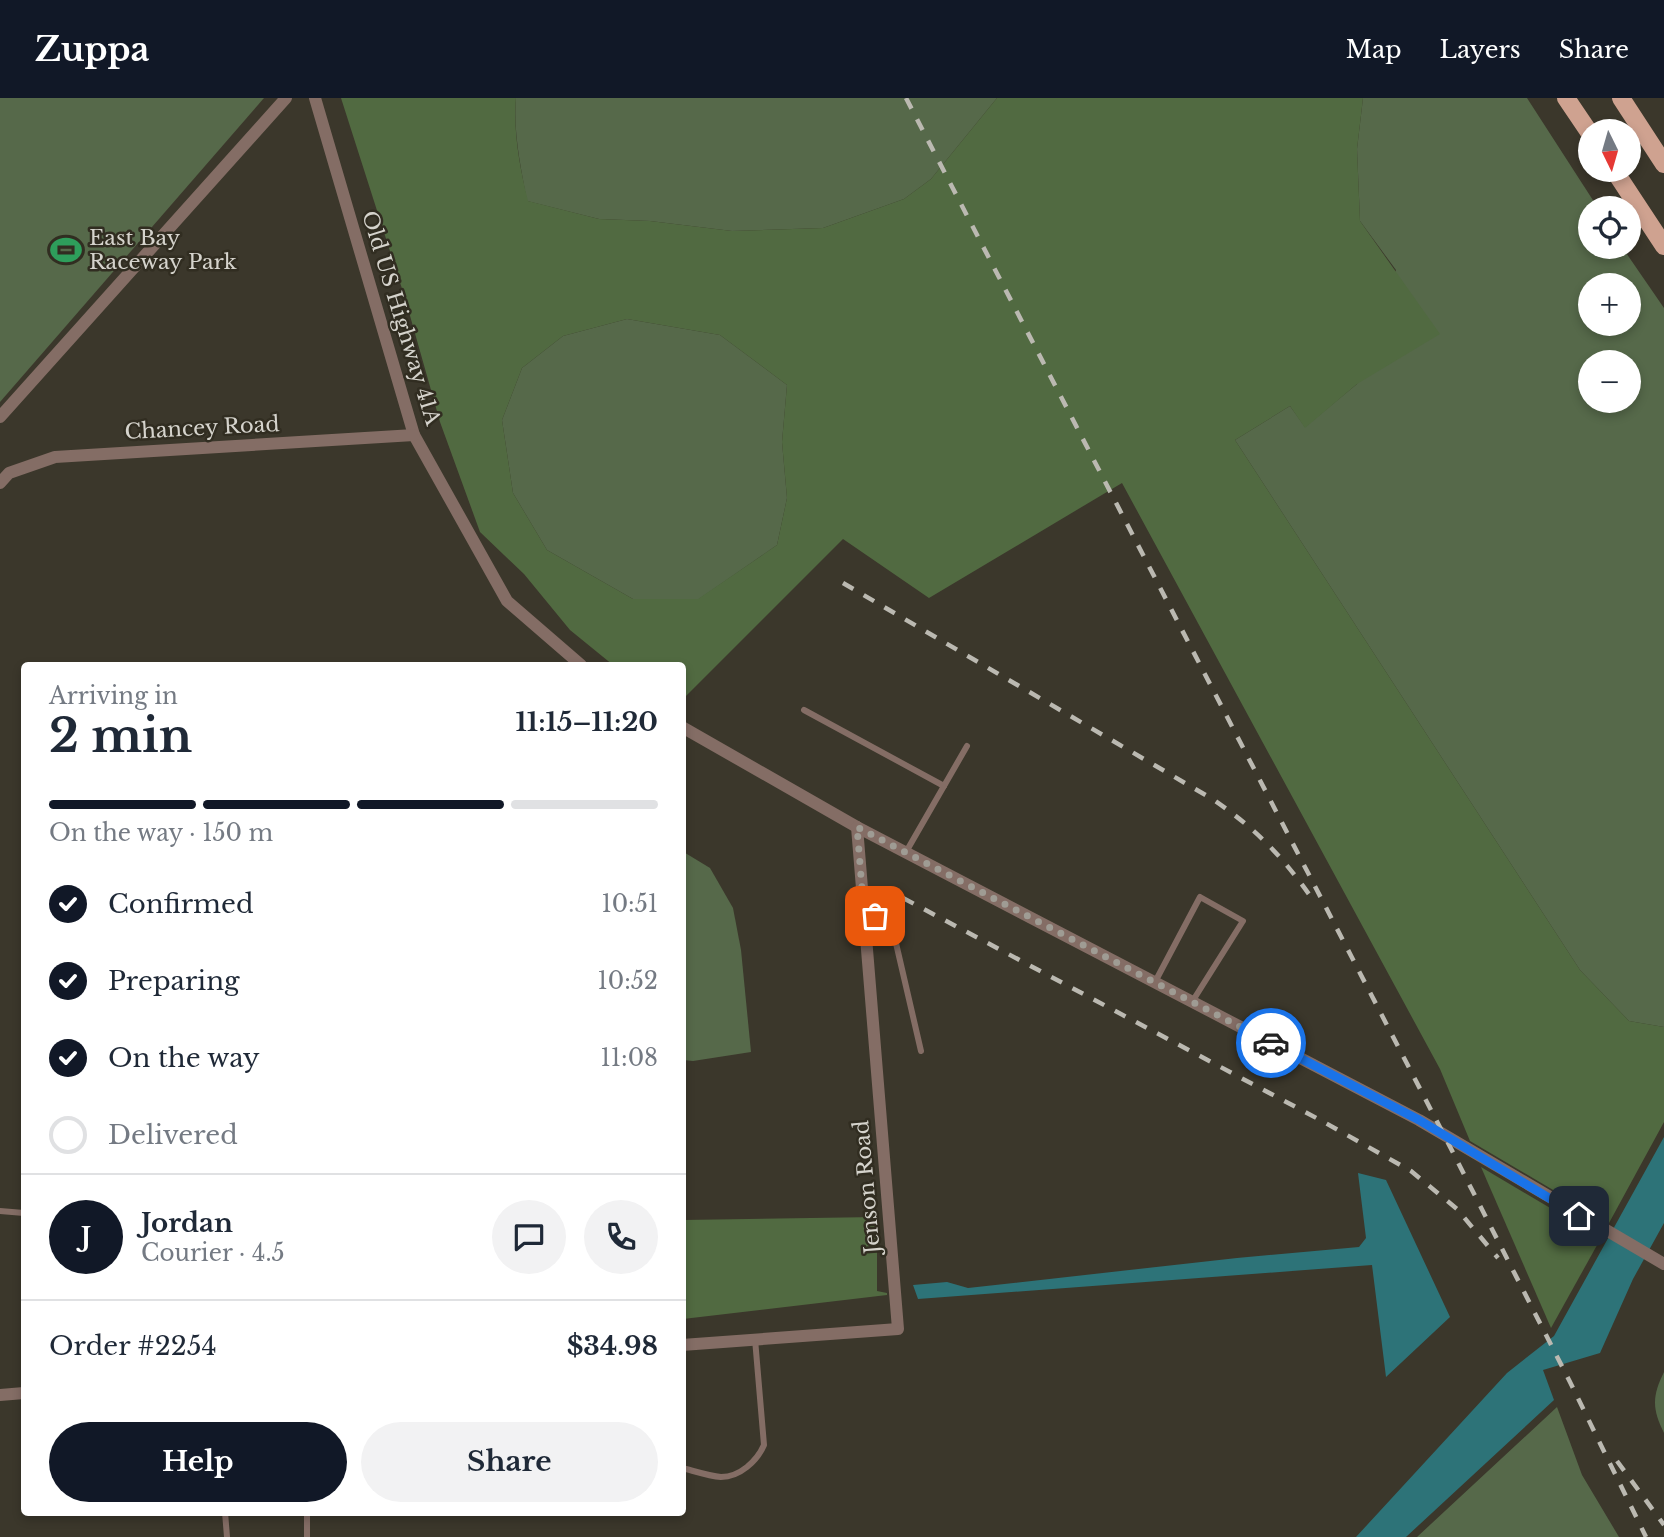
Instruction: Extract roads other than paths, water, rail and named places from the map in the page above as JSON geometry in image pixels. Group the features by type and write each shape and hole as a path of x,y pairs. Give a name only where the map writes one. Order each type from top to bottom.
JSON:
{"main road":[{"path":"1566,98 1580,119"},
{"path":"1621,98 1664,164"},
{"path":"1623,182 1661,235"}],"street":[{"path":"0,417 286,98"},
{"name":"Old US Highway 41A","path":"315,98 414,435 507,601 578,662"},
{"name":"Chancey Road","path":"0,483 9,473 55,457 414,435"},
{"path":"686,729 857,827 1419,1120 1659,1261"},
{"name":"Jenson Road","path":"686,1345 898,1329 857,827"},
{"path":"0,1395 21,1393"}],"lane":[{"path":"804,710 944,786"},
{"path":"906,852 967,746"},
{"path":"1155,982 1200,897 1243,921 1192,1002"},
{"path":"864,913 892,926 921,1051"},
{"path":"0,1211 21,1213"},
{"path":"686,1469 722,1477 751,1465 760,1454 764,1446 755,1339"},
{"path":"225,1516 227,1537"},
{"path":"307,1516 307,1537"}],"water":[{"path":"1664,1137 1664,1223 1633,1279 1600,1353 1543,1370 1554,1400 1406,1537 1356,1537 1507,1373 1554,1336"},
{"path":"1358,1173 1386,1180 1450,1317 1386,1377 1372,1265 918,1299 913,1285 947,1282 968,1288 1359,1247 1366,1238"}],"railway":[{"path":"906,98 1444,1135 1646,1537"},
{"path":"843,583 1214,800 1267,844 1311,897"},
{"path":"903,898 1411,1171 1457,1209 1498,1258"},
{"path":"1617,1461 1664,1525"}],"place":[{"name":"East Bay Raceway Park","path":"66,250"}]}
